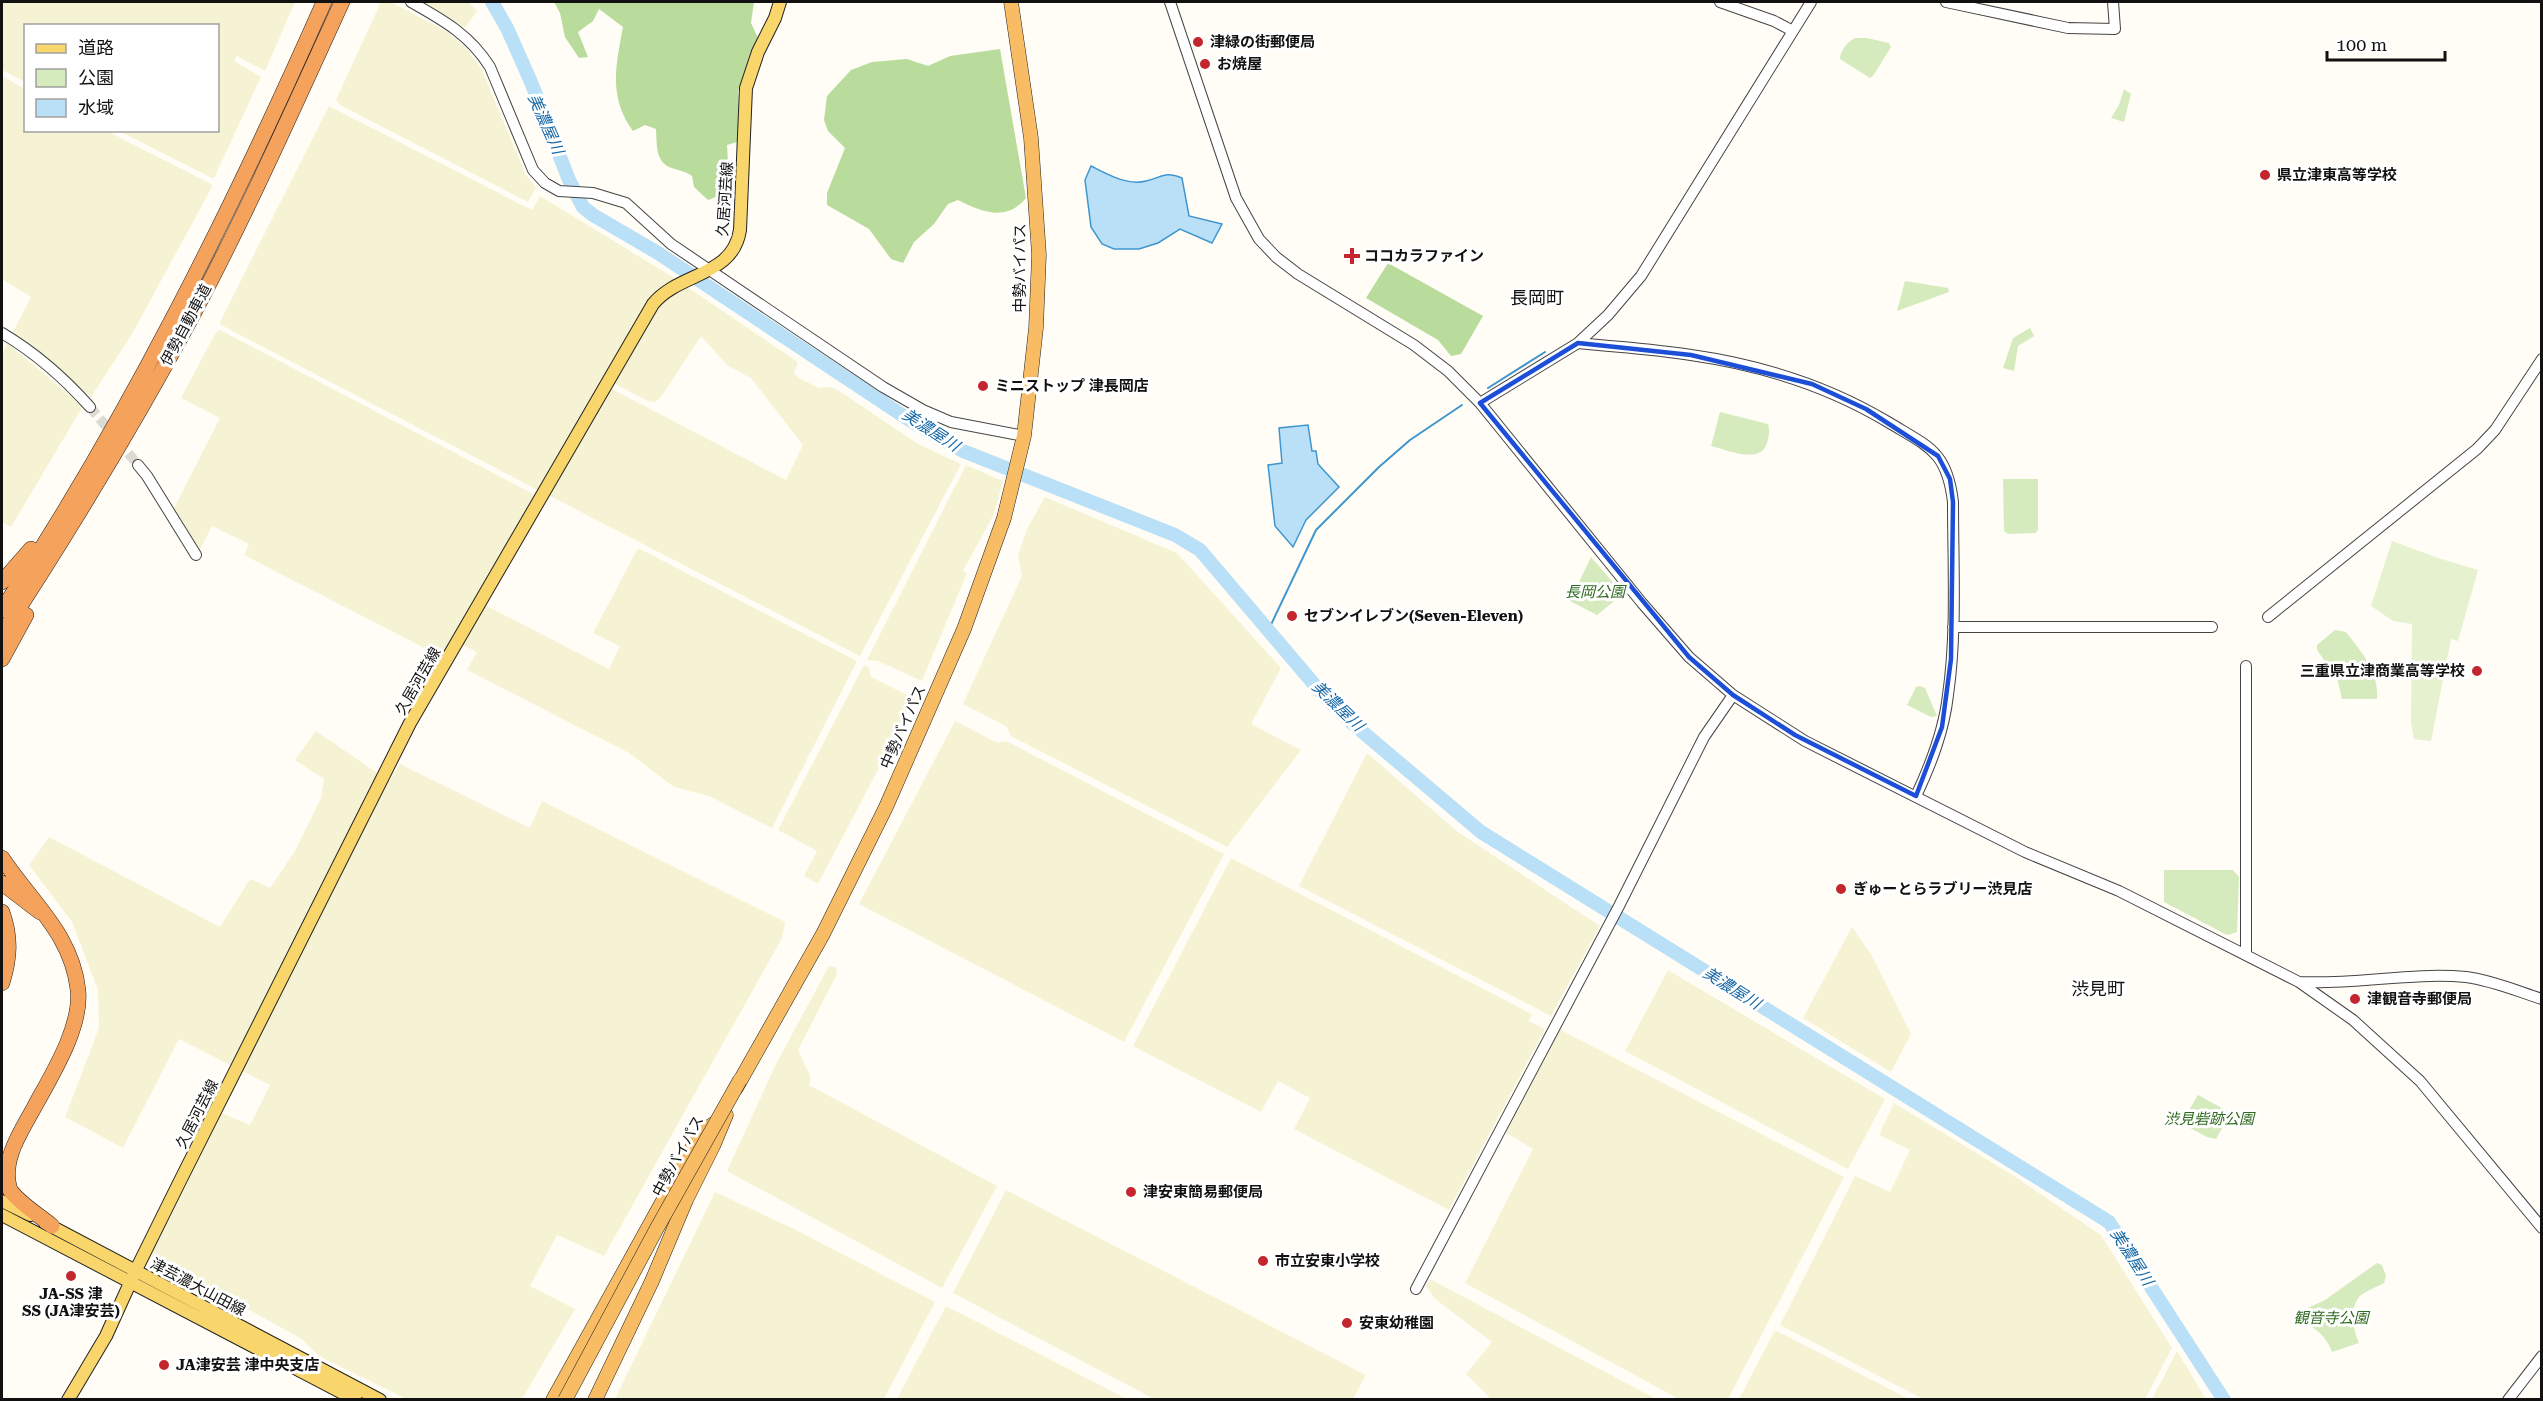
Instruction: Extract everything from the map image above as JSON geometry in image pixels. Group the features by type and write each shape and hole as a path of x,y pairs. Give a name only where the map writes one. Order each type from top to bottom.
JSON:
{"highway":[{"name":"伊勢自動車道","path":"2,610 46,541 138,385 214,240 270,124 324,2"},
{"name":"伊勢自動車道","path":"2,634 95,485 189,322 280,138 342,2"},
{"name":"中勢バイパス","path":"565,1400 646,1247 843,897 964,629 1004,518 1024,436 1036,328 1038,245 1031,138 1011,2"},
{"path":"2,582 43,533 101,434 138,385"},
{"path":"2,659 79,523 95,485"},
{"path":"2,858 62,936 73,963 78,989 75,1025 35,1107 15,1133 4,1155 5,1176 11,1191 52,1226"},
{"path":"2,883 49,917"},
{"path":"2,912 8,933 9,949 2,983"},
{"path":"553,1400 701,1132 720,1120 740,1080"},
{"path":"595,1400 652,1281 740,1080"}],"main road":[{"name":"久居河芸線","path":"68,1400 95,1357 423,700 646,316 659,297 680,283 707,272 725,260 739,238 746,88 758,52 775,18 780,2"},
{"name":"津芸濃大山田線","path":"2,1201 52,1226 133,1277 356,1400"},
{"name":"津芸濃大山田線","path":"2,1215 133,1277 380,1400"}],"street":[{"path":"411,2 461,32 482,54 490,67 533,170 545,183 559,190 587,193 626,204 707,272 883,387 923,410 951,422 1024,436"},
{"path":"1170,2 1236,198 1256,235 1276,257 1298,274 1431,356 1480,403 1660,625 1689,657 1733,695 1805,741 2028,854 2119,891 2299,982 2353,1020 2420,1081 2541,1228"},
{"path":"1720,2 1774,21 1793,31"},
{"path":"1480,403 1578,343 1608,315 1651,262 1811,2"},
{"path":"1946,2 2068,28 2115,29 2113,2"},
{"path":"2,333 33,355 90,407"},
{"path":"1578,343 1691,355 1804,381 1851,400 1923,443 1938,456 1950,478 1953,502 1953,627 1948,695 1944,716 1935,750 1916,796"},
{"path":"2268,617 2477,449 2495,430 2541,359"},
{"path":"138,465 196,555"},
{"path":"1953,627 2212,627"},
{"path":"2246,666 2246,954"},
{"path":"1416,1289 1610,924 1704,738 1733,695"},
{"path":"2299,982 2329,984 2455,976 2481,980 2541,999"},
{"path":"2508,1400 2541,1356"}],"highlighted area":[{"path":"1578,343 1691,355 1812,384 1866,409 1938,456 1950,479 1953,502 1951,659 1942,727 1916,796 1795,735 1733,695 1689,657 1480,403"}],"shaded area":[{"path":"2,2 295,2 265,71 237,56 234,61 261,77 214,178 121,132 219,132 219,24 24,24 24,81 2,70"},
{"path":"381,2 391,2 446,31 464,46 481,68 526,175 536,188 528,202 340,105 336,100"},
{"path":"423,2 469,2 477,11 465,28"},
{"path":"2,76 24,88 24,132 109,132 211,184 212,187 132,334 91,397 28,342 13,332 31,297 2,279"},
{"path":"329,106 532,210 540,196 676,279 661,289 542,489 538,490 221,325 220,322"},
{"path":"684,285 798,362 794,373 797,377 819,388 830,387 838,390 918,444 961,464 860,656 548,495 610,388 786,480 803,445 751,378 728,366 701,336 661,397 655,402 648,401 615,384 614,381 657,307"},
{"path":"220,330 537,496 442,657 244,555 249,544 212,526 199,552 173,510 220,418 181,398 216,332"},
{"path":"7,343 83,406 11,527 2,522 2,355"},
{"path":"966,465 1003,481 994,514 963,571 967,573 922,681 878,661 867,660"},
{"path":"1045,497 1177,553 1281,668 1251,724 1301,750 1227,847 1011,736 1006,726 963,704 1022,576 1018,556 1026,531"},
{"path":"638,548 857,661 772,828 709,796 674,787 629,753 467,670 477,652 461,644 485,605 609,669 620,646 593,633"},
{"path":"864,665 869,668 871,677 915,699 818,884 804,876 817,851 778,830"},
{"path":"955,721 998,743 1006,741 1224,854 1124,1042 859,904"},
{"path":"316,731 389,781 400,764 530,828 542,801 785,922 782,938 604,1256 557,1235 530,1286 575,1309 522,1399 406,1399 319,1356 302,1339 151,1256 222,1113 250,1125 270,1085 179,1039 123,1148 65,1117 99,1028 98,990 72,922 29,865 49,837 220,927 250,879 270,888 295,851 321,798 324,779 295,760"},
{"path":"1367,753 1458,832 1600,926 1551,1016 1299,886"},
{"path":"1231,858 1532,1014 1529,1021 1545,1029 1449,1210 1294,1129 1310,1098 1278,1081 1261,1112 1133,1046"},
{"path":"1852,927 1871,954 1911,1034 1891,1072 1803,1018"},
{"path":"829,966 836,967 837,974 798,1050 811,1078 809,1085 997,1186 942,1288 727,1171 776,1064"},
{"path":"1668,970 1885,1099 1848,1169 1625,1051"},
{"path":"1557,1028 1844,1177 1728,1399 1679,1399 1465,1283 1533,1149 1503,1131"},
{"path":"1894,1103 2014,1176 2101,1235 2172,1348 2145,1399 1923,1399 1780,1325 1855,1176 1890,1192 1910,1150 1879,1135"},
{"path":"1006,1190 1366,1375 1353,1399 1154,1399 953,1293"},
{"path":"715,1192 792,1228 935,1302 884,1399 615,1399"},
{"path":"1430,1279 1656,1399 1491,1399 1466,1374 1492,1342 1435,1299 1426,1286"},
{"path":"946,1306 1127,1399 897,1399"},
{"path":"1777,1331 1909,1399 1739,1399 1774,1332"},
{"path":"2177,1351 2206,1399 2152,1399"}],"green space":[{"path":"554,2 754,2 751,23 758,38 738,91 740,141 727,145 728,162 739,169 738,179 729,179 729,192 708,200 694,187 692,176 666,166 662,162 657,147 656,129 645,125 633,131 625,118 617,93 616,68 623,27 599,9 593,21 578,32 588,57 579,58 565,37 560,13"},
{"path":"1855,38 1889,43 1891,47 1870,78 1840,59 1845,47"},
{"path":"1000,49 1026,198 1010,210 1002,212 985,211 958,200 948,204 934,224 914,242 903,263 891,259 869,229 827,205 827,193 845,148 828,131 824,120 827,96 851,70 872,62 907,59 928,66 950,56"},
{"path":"2124,89 2131,94 2124,122 2111,118 2119,105"},
{"path":"1388,263 1483,316 1461,354 1451,356 1438,340 1366,298"},
{"path":"1905,281 1948,288 1949,292 1897,311"},
{"path":"2030,328 2034,336 2018,346 2014,371 2003,368 2013,338"},
{"path":"1720,412 1768,424 1769,435 1764,450 1751,455 1711,446"},
{"path":"2003,479 2038,479 2038,529 2036,533 2008,534 2004,531"},
{"path":"2392,541 2478,570 2458,641 2451,639 2431,741 2414,739 2411,723 2412,624 2393,621 2371,606"},
{"name":"長岡公園","path":"1591,557 1623,594 1597,615 1570,601"},
{"path":"2335,630 2346,632 2368,663 2375,680 2377,699 2342,699 2337,678 2317,650 2317,645"},
{"path":"1916,687 1925,688 1937,716 1931,717 1907,705"},
{"path":"2164,870 2233,870 2239,877 2237,932 2227,935 2164,902"},
{"name":"渋見砦跡公園","path":"2198,1095 2231,1113 2216,1139 2207,1137 2181,1123"},
{"name":"観音寺公園","path":"2377,1263 2382,1265 2386,1276 2384,1283 2359,1297 2354,1308 2354,1326 2359,1343 2332,1352 2320,1333 2301,1323 2299,1312 2325,1300"}],"water":[{"path":"1091,166 1132,182 1146,181 1164,175 1182,178 1189,216 1222,224 1212,243 1180,229 1158,243 1139,249 1114,249 1102,244 1091,227 1085,180"},
{"path":"1308,425 1312,451 1316,451 1318,464 1339,487 1306,520 1293,547 1275,526 1268,465 1282,463 1279,428"}],"waterway":[{"name":"美濃屋川","path":"492,2 507,28 531,82 569,180 583,207 658,253 914,423 963,451 1175,535 1200,550 1325,697 1352,723 1481,832 2109,1222 2224,1400"},
{"path":"1488,388 1545,352"},
{"path":"1268,631 1316,530 1379,467 1410,440 1462,405"}],"tunnel":[{"path":"90,407 138,465"}],"place":[{"name":"津緑の街郵便局","path":"1198,42"},
{"name":"お焼屋","path":"1205,64"},
{"name":"県立津東高等学校","path":"2265,175"},
{"name":"ココカラファイン","path":"1352,256"},
{"name":"ミニストップ 津長岡店","path":"983,386"},
{"name":"セブンイレブン(Seven-Eleven)","path":"1292,616"},
{"name":"三重県立津商業高等学校","path":"2477,671"},
{"name":"ぎゅーとらラブリー渋見店","path":"1841,889"},
{"name":"津観音寺郵便局","path":"2355,999"},
{"name":"津安東簡易郵便局","path":"1131,1192"},
{"name":"市立安東小学校","path":"1263,1261"},
{"name":"JA-SS 津 SS (JA津安芸)","path":"71,1276"},
{"name":"安東幼稚園","path":"1347,1323"},
{"name":"JA津安芸 津中央支店","path":"164,1365"}],"district":[{"name":"長岡町","path":"1537,297"},
{"name":"渋見町","path":"2098,988"}]}
